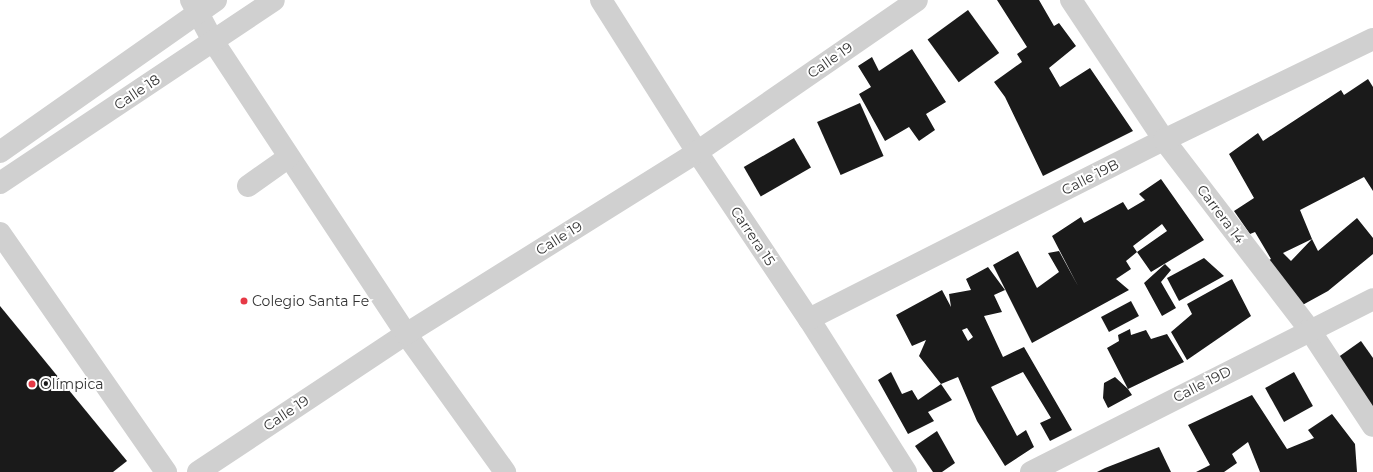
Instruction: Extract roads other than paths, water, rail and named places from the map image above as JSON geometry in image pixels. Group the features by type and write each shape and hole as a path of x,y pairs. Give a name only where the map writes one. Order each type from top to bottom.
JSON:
{"street":[{"name":"Calle 18","path":"0,183 274,0"},
{"name":"Carrera 15","path":"602,0 697,152 809,319 906,472"},
{"name":"Calle 19","path":"198,472 406,334 697,152 917,0"},
{"name":"Carrera 14","path":"1071,0 1164,140 1309,329 1373,426"},
{"path":"0,152 201,4 213,41 406,334 505,472"},
{"name":"Calle 19B","path":"809,319 1164,140 1373,38"},
{"path":"248,186 289,157"},
{"path":"0,233 166,472"},
{"name":"Calle 19D","path":"1031,472 1309,329 1373,298"}],"place":[{"name":"Colegio Santa Fe","path":"244,301"},
{"name":"Olímpica","path":"32,384"}]}
